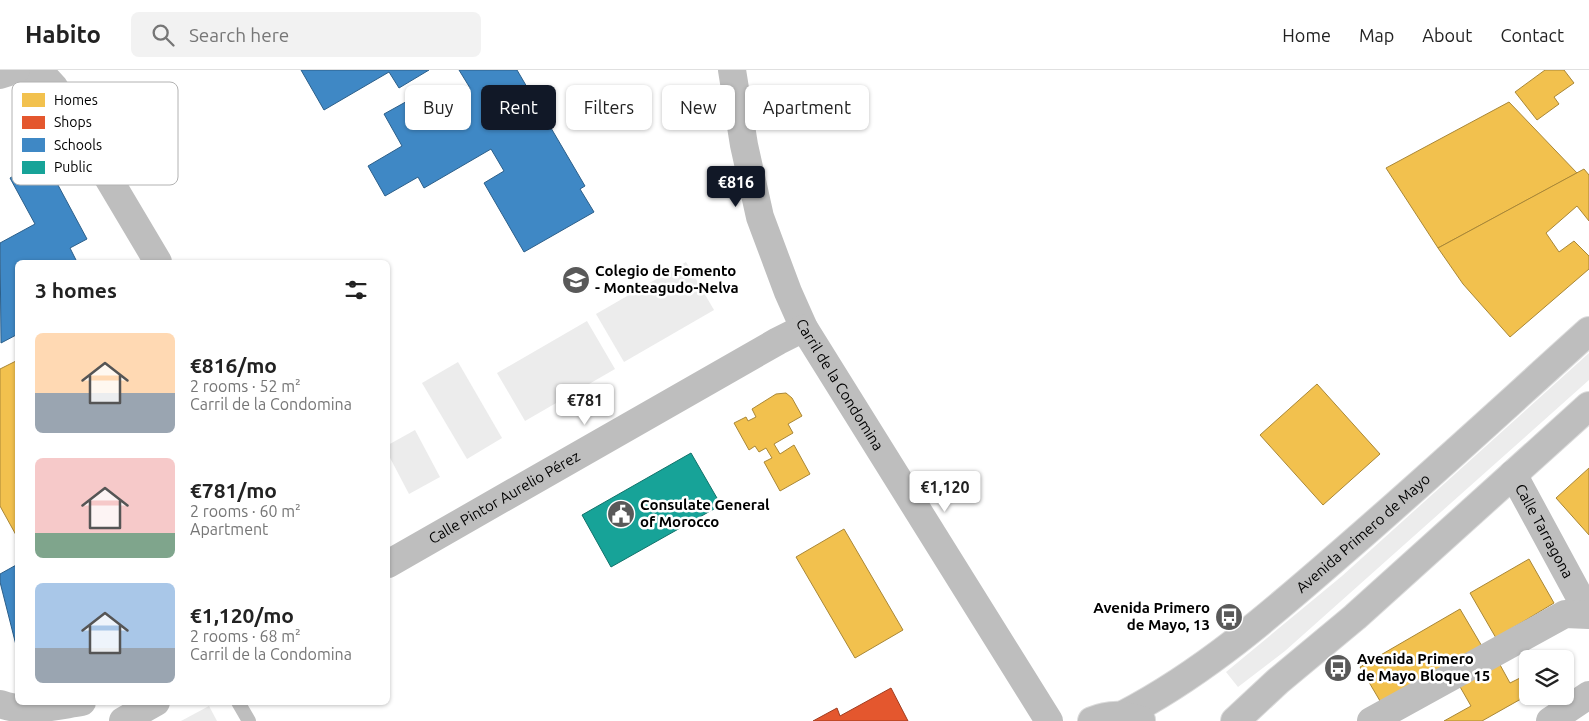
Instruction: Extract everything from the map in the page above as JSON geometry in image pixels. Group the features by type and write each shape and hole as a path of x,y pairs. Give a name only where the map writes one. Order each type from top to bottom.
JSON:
{"street":[{"path":"0,75 16,70"},
{"path":"27,70 44,76 49,82"},
{"name":"Carril de la Condomina","path":"732,70 744,145 760,217 788,292 804,328 1049,721"},
{"path":"112,185 157,260"},
{"name":"Calle Pintor Aurelio Pérez","path":"390,563 769,346 804,328"},
{"name":"Avenida Primero de Mayo","path":"1092,721 1112,715 1133,718 1145,704 1185,679 1275,611 1589,331"},
{"path":"1235,721 1278,681 1355,617 1589,406"},
{"name":"Calle Tarragona","path":"1513,474 1589,615"},
{"path":"1371,721 1565,614 1589,615"},
{"path":"1550,721 1589,694"},
{"path":"0,704 16,709 32,710 63,705"},
{"path":"123,721 151,705"}],"lane":[{"path":"240,705 248,721"}],"shaded area":[{"path":"686,262 714,310 624,362 596,314"},
{"path":"587,321 615,369 525,421 497,373"},
{"path":"1589,353 1589,380 1285,651 1238,687 1226,672 1342,576"},
{"path":"458,362 502,438 467,459 422,383"},
{"path":"415,430 440,477 409,494 390,458 390,444"},
{"path":"209,706 217,721 181,721"}],"building: Homes":[{"path":"1545,70 1564,70 1574,83 1554,97 1559,104 1537,120 1515,92"},
{"path":"1509,102 1577,173 1438,248 1386,168"},
{"path":"1584,169 1589,175 1589,221 1577,206 1546,233 1559,252 1574,241 1589,256 1589,269 1510,337 1463,284 1438,248"},
{"path":"15,362 15,533 0,506 0,369"},
{"path":"1317,384 1380,454 1323,505 1260,435"},
{"path":"786,393 792,398 802,416 788,424 793,433 774,444 780,454 794,445 810,474 780,491 764,462 772,458 766,448 759,452 755,446 749,450 734,423 746,417 748,421 756,417 752,409 776,394"},
{"path":"1589,468 1589,535 1556,498"},
{"path":"844,529 903,630 855,658 796,557"},
{"path":"1529,559 1554,603 1496,638 1470,593"},
{"path":"1460,609 1483,648 1383,706 1360,667"},
{"path":"1499,663 1510,683 1519,678 1519,700 1482,721 1444,721 1471,706 1459,685"}],"building: Shops":[{"path":"891,688 908,721 813,721 837,708 840,716"}],"building: Schools":[{"path":"301,70 429,70 399,88 389,72 324,110"},
{"path":"459,70 517,70 526,85 481,85 481,130 552,130 585,186 580,189 594,212 524,252 484,183 504,171 491,149 424,188 418,177 385,196 368,166 402,146 384,114 405,102 405,130 471,130 471,85 468,85"},
{"path":"14,185 58,185 87,239 70,248 76,260 15,260 15,336 1,343 0,243 35,224"},
{"path":"15,566 15,641 0,582 0,574"}],"building: Public":[{"path":"691,453 721,505 611,567 582,515"}],"place":[{"name":"Colegio de Fomento - Monteagudo-Nelva","path":"576,280"},
{"name":"Consulate General of Morocco","path":"621,514"},
{"name":"Avenida Primero de Mayo, 13","path":"1229,617"},
{"name":"Avenida Primero de Mayo Bloque 15","path":"1338,668"}]}
